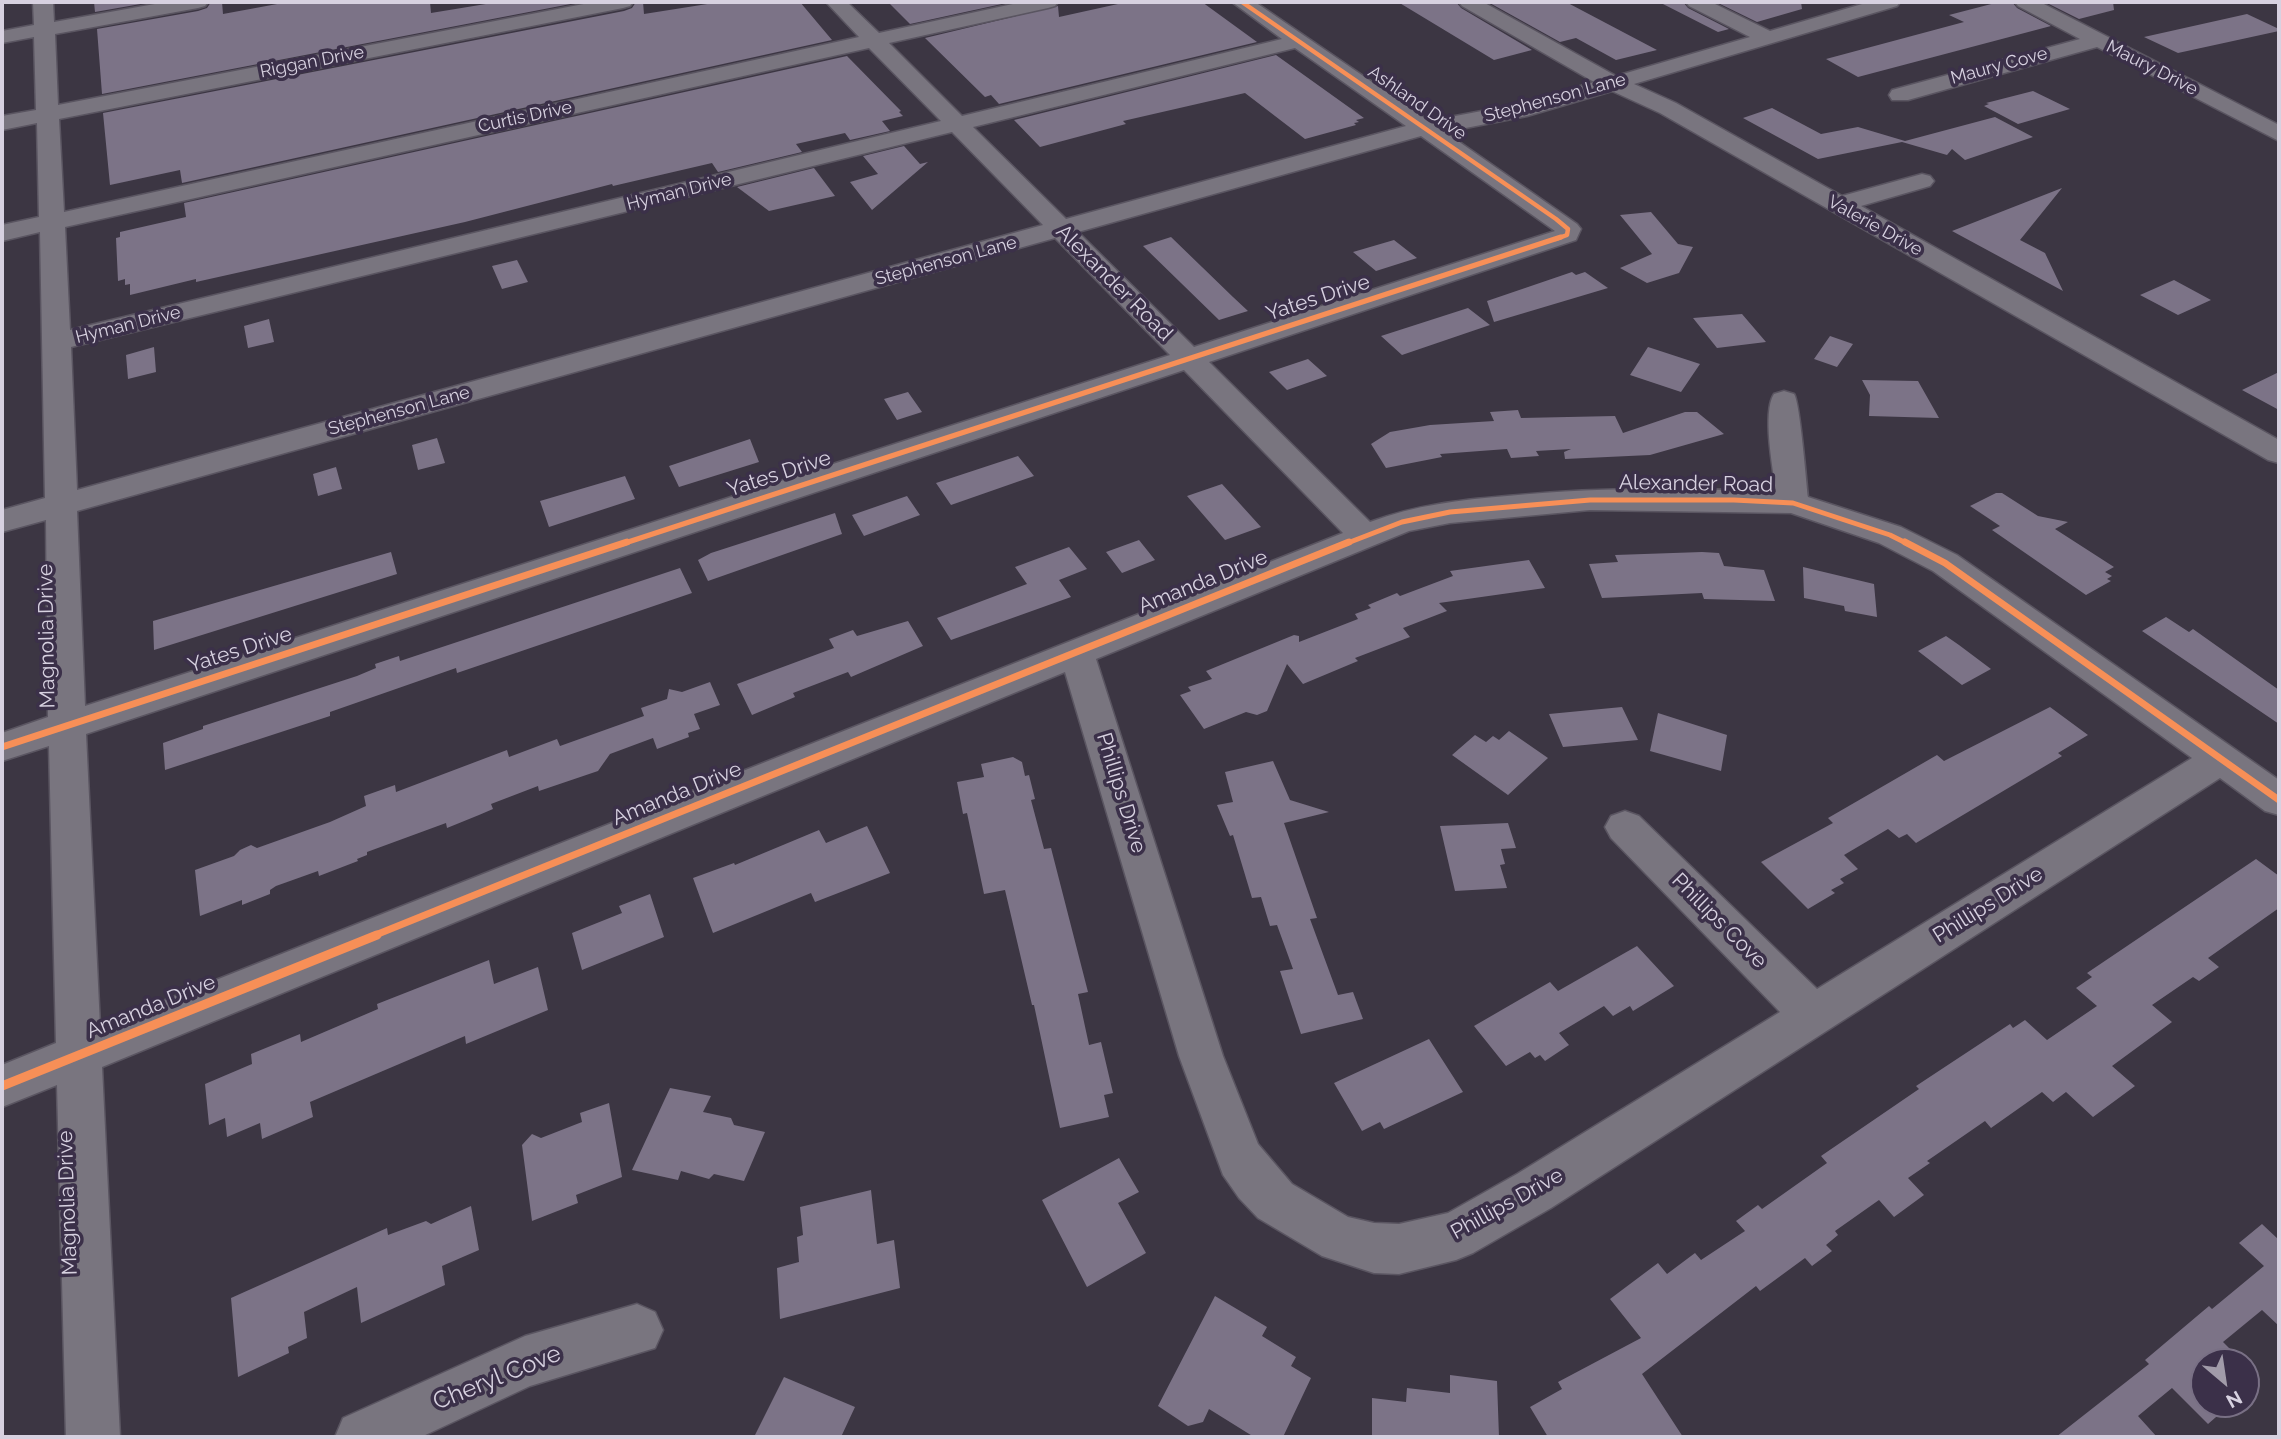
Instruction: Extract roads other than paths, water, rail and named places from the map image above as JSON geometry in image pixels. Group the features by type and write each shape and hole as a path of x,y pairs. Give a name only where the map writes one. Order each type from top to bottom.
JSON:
{"street":[{"path":"2,37 43,15 198,2"},
{"name":"Riggan Drive","path":"2,123 623,2"},
{"name":"Alexander Road","path":"836,2 1365,536 1402,522 1450,512 1520,505 1665,499 1793,503 1890,535 1945,563 2279,800"},
{"name":"Curtis Drive","path":"2,233 1048,2"},
{"name":"Ashland Drive","path":"1242,2 1556,219 1568,229 1567,235"},
{"name":"Valerie Drive","path":"1469,2 1591,73 1668,108 2279,453"},
{"path":"1696,2 1767,37"},
{"name":"Stephenson Lane","path":"2,521 1425,129 1527,109 1890,2"},
{"name":"Maury Drive","path":"2025,2 2279,134"},
{"name":"Magnolia Drive","path":"43,15 57,342 67,725 93,1437"},
{"name":"Maury Cove","path":"1899,95 2100,40"},
{"name":"Hyman Drive","path":"57,342 1300,41"},
{"path":"1839,205 1922,181"},
{"name":"Yates Drive","path":"2,747 1567,235"},
{"path":"1784,400 1785,440 1793,503"},
{"name":"Amanda Drive","path":"2,1086 1365,536"},
{"name":"Phillips Drive","path":"1076,652 1112,761 1201,1056 1240,1159 1275,1201 1339,1239 1374,1248 1399,1249 1456,1236 1534,1191 2220,759"},
{"name":"Phillips Cove","path":"1625,827 1814,1015"},
{"name":"Cheryl Cove","path":"362,1437 526,1362 637,1330"}]}
